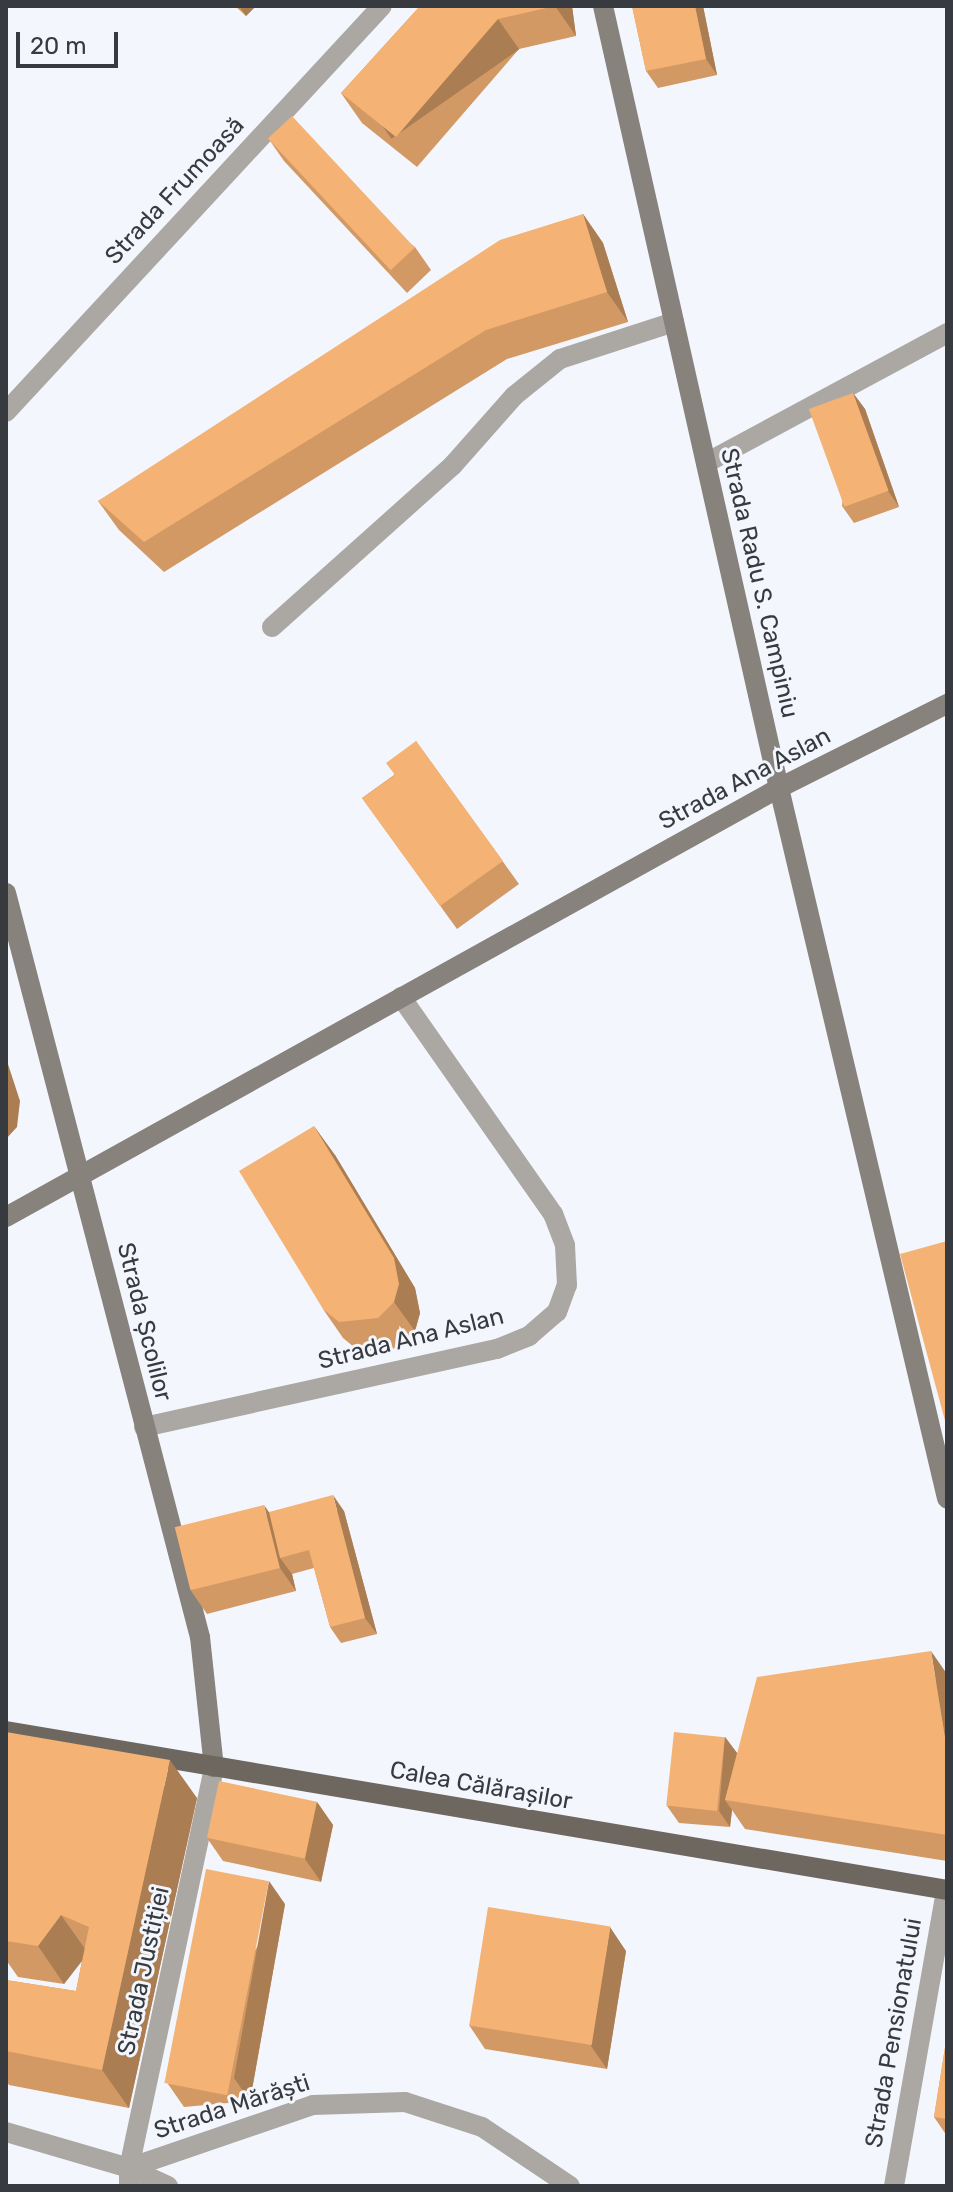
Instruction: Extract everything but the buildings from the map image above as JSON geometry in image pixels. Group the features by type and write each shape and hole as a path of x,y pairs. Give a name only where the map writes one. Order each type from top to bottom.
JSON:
{"main road":[{"name":"Strada Radu S. Campiniu","path":"608,8 674,322 779,788 947,1498"},
{"name":"Strada Ana Aslan","path":"6,1217 779,788 947,704"},
{"name":"Strada Școlilor","path":"6,893 200,1637 214,1767"},
{"name":"Calea Călărașilor","path":"6,1731 946,1890"}],"street":[{"name":"Strada Frumoasă","path":"6,412 382,6"},
{"path":"272,627 453,465 514,396 560,359 674,322"},
{"path":"706,463 947,333"},
{"name":"Strada Ana Aslan","path":"144,1427 497,1349 529,1336 557,1312 567,1285 565,1245 553,1214 401,997"},
{"name":"Strada Justiției","path":"129,2177 214,1767"},
{"name":"Strada Pensionatului","path":"894,2186 946,1890"},
{"name":"Strada Mărăști","path":"129,2177 313,2105 405,2102 482,2127 570,2186"},
{"path":"6,2132 129,2177 168,2186"}]}
